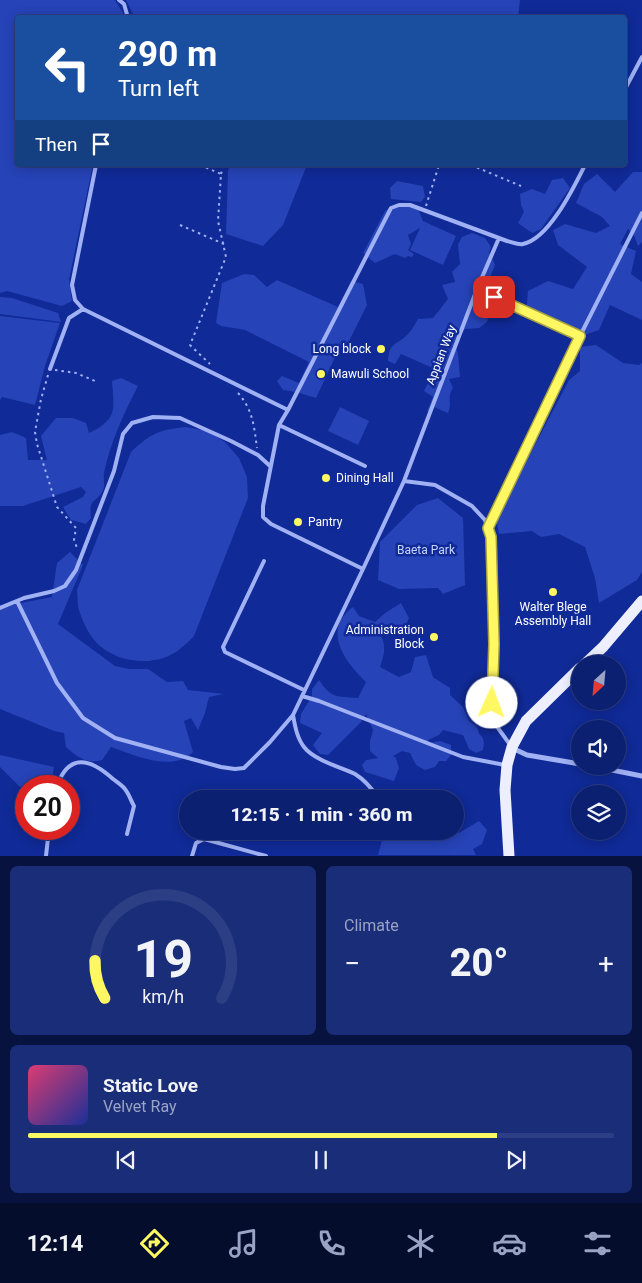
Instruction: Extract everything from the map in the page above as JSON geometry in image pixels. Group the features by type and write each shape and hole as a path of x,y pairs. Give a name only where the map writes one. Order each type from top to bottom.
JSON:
{"main road":[{"path":"595,655 642,601"},
{"path":"510,856 505,790 507,765 512,748 526,721 571,677"}],"street":[{"path":"512,748 527,755 571,762"},
{"path":"626,773 642,776"}],"lane":[{"path":"119,0 124,4 127,15"},
{"path":"627,85 642,57"},
{"path":"96,167 72,285 75,300 83,310 288,410"},
{"path":"363,570 271,524 264,517 264,506 279,425 391,208 399,205 410,205 499,238 521,244 534,240 548,226 571,192 584,167"},
{"path":"488,528 580,336 642,213"},
{"name":"Appian Way","path":"17,601 57,683 83,718 116,738 221,767 244,768 293,715 363,570 404,481 477,289 499,238"},
{"path":"477,289 580,336"},
{"path":"50,369 69,318 83,310"},
{"path":"0,608 65,586 76,570 114,471 123,434 132,423 153,417 180,418 232,441 258,455 270,466"},
{"path":"279,425 365,466"},
{"path":"404,481 435,485 472,506 485,520 491,537 494,634 493,717 512,748"},
{"path":"264,561 226,639 223,647 224,652 304,690"},
{"path":"302,696 320,701 463,757 507,765"},
{"path":"293,715 296,732 304,748 319,758 357,775 373,790"},
{"path":"62,775 72,764 82,761 89,762 103,770 125,789 134,806 127,834"},
{"path":"192,856 196,843 204,839 266,856"},
{"path":"46,856 48,840"}],"path":[{"path":"205,167 221,174"},
{"path":"214,368 190,345 226,257 218,221 221,174 223,167"},
{"path":"425,210 438,167"},
{"path":"477,167 521,186"},
{"path":"180,225 224,244"},
{"path":"80,557 74,540 76,528 57,507 35,432 41,398 50,369 76,373 95,381"},
{"path":"226,380 248,404 258,455"}],"green space":[{"path":"0,0 115,0 124,15 15,15 15,167 93,167 69,279 72,301 62,306 7,291 0,293"},
{"path":"126,0 520,0 518,15 134,15"},
{"path":"229,167 306,167 283,225 263,246 226,234"},
{"path":"633,172 642,172 642,242 638,246 634,235 628,229 620,244 636,251 631,274 642,282 642,320 610,305 599,330 573,339 526,317 528,291 548,281 573,289 587,267 558,245 553,230 565,224 596,233 610,226 602,217 576,203 584,184 597,174 615,192"},
{"path":"563,178 570,188 541,229 532,233 518,223 524,212 520,194 532,189 545,194 552,180"},
{"path":"397,181 423,186 425,197 421,202 391,199 390,188"},
{"path":"396,204 411,204 419,211 423,221 456,236 443,265 410,250 420,228 408,235 411,244 408,250 414,254 412,257 408,256 405,258 395,254 375,263 363,253 385,211"},
{"path":"472,233 485,238 491,247 489,252 495,265 491,275 496,283 494,290 498,293 492,293 493,299 484,311 488,319 487,322 479,328 465,329 455,343 460,377 449,379 453,388 450,395 448,413 434,407 431,413 427,411 433,397 424,391 435,369 401,354 395,364 388,361 389,355 391,348 408,334 418,319 433,318 448,299 442,285 455,282 452,272 460,264 458,245 462,237"},
{"path":"244,274 254,275 267,287 277,280 338,307 351,281 363,284 367,305 348,343 339,349 316,398 283,390 277,381 282,376 299,383 309,362 245,330 221,326 216,323 222,283"},
{"path":"0,297 12,298 58,313 61,322 0,314"},
{"path":"0,316 60,323 45,366 35,405 2,397 0,400"},
{"path":"596,345 623,363 639,365 642,363 642,572 637,580 599,603 595,578 585,547 559,534 541,537 532,531 499,534 496,519 569,380 580,371 580,347"},
{"path":"121,378 138,386 114,439 104,473 103,490 91,504 91,518 86,524 71,520 63,507 83,497 86,492 81,487 23,506 0,506 0,435 12,432 26,438 28,460 47,460 41,436 56,418 73,418 86,423 89,433 98,428 110,418 112,413 112,381"},
{"path":"340,407 369,421 358,445 328,431"},
{"path":"186,427 207,431 225,442 239,458 247,477 248,498 194,636 180,649 161,659 151,661 129,660 109,652 93,639 85,626 79,610 77,590 131,452 144,440 156,433"},
{"name":"Baeta Park","path":"438,498 463,518 465,585 443,594 438,588 399,589 378,580 380,542 417,505"},
{"path":"70,552 83,565 58,624 115,666 129,669 148,669 167,682 183,681 188,690 224,694 209,697 198,730 191,718 184,721 193,752 185,758 164,762 142,758 111,747 102,760 87,760 66,747 64,733 54,731 0,709 0,607 52,597 57,563"},
{"path":"401,603 409,618 406,625 391,636 380,634 384,654 380,667 399,677 411,672 415,657 426,655 433,677 450,688 450,695 463,707 469,721 475,725 484,743 483,750 476,753 469,749 463,735 443,730 439,735 428,740 429,743 440,741 451,745 451,755 446,761 439,761 435,767 425,770 416,765 410,753 402,751 393,756 396,758 399,768 394,781 365,772 362,765 366,760 378,758 370,751 373,730 366,714 361,722 328,755 320,754 313,745 322,733 300,723 301,714 312,696 312,689 319,680 331,694 358,698 366,682 344,656 340,646 339,626 344,616 353,607 359,616 375,622"},
{"path":"0,755 54,767 53,775 15,775 15,782 0,767"},
{"path":"479,821 487,830 482,844 473,849 476,855 378,855 382,840 464,840 464,830"}],"place":[{"name":"Long block","path":"381,349"},
{"name":"Mawuli School","path":"321,374"},
{"name":"Dining Hall","path":"326,478"},
{"name":"Pantry","path":"298,522"},
{"name":"Walter Blege Assembly Hall","path":"553,592"},
{"name":"Administration Block","path":"434,637"}],"route":[{"path":"492,703 494,644 491,537 488,528 580,336 494,297"}]}
